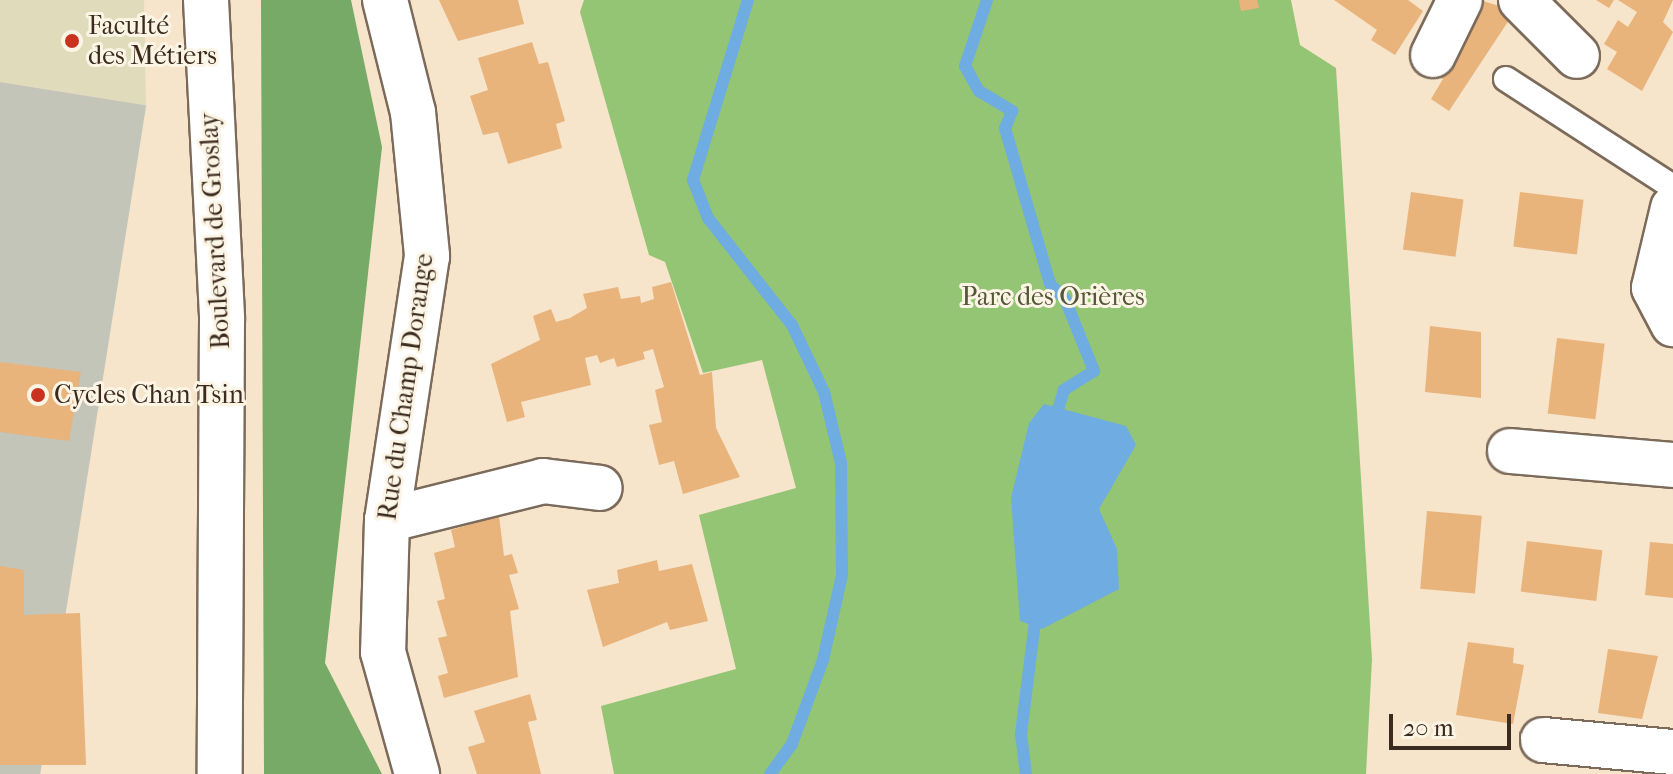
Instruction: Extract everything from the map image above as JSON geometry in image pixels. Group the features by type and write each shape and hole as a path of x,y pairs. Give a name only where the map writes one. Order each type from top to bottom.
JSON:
{"street":[{"name":"Boulevard de Groslay","path":"206,0 222,320 224,558 220,774"},
{"name":"Rue du Champ Dorange","path":"385,0 413,112 427,256 387,520 383,652 417,774"},
{"path":"1433,55 1460,0"},
{"path":"1521,0 1577,56"},
{"path":"1673,208 1654,288 1673,324"},
{"path":"1510,451 1673,465"},
{"path":"387,520 543,481 600,488"},
{"name":"Boulevard de Groslay","path":"224,558 246,700 249,774"},
{"path":"1543,740 1673,752"}],"lane":[{"path":"1506,79 1673,187"}],"shaded area":[{"name":"Faculté des Métiers","path":"0,0 144,0 146,105 0,82"},
{"path":"0,82 146,105 40,774 0,774"}],"green space":[{"path":"261,0 351,0 382,147 325,663 382,774 264,774"},
{"name":"Parc des Orières","path":"584,0 1291,0 1300,45 1336,68 1372,659 1366,774 614,774 601,706 736,669 699,515 796,488 762,360 703,373 665,262 649,255 580,12"}],"water":[{"path":"1044,404 1126,426 1136,445 1099,509 1117,549 1119,589 1042,629 1020,621 1011,498 1029,423"}],"building":[{"path":"439,0 518,0 524,24 458,41"},
{"path":"1239,0 1257,0 1259,8 1241,11"},
{"path":"1334,0 1408,0 1423,11 1395,55 1371,40 1377,30"},
{"path":"1480,0 1515,11 1449,111 1431,99 1443,79 1433,72"},
{"path":"1596,0 1614,0 1609,8"},
{"path":"1618,0 1673,0 1663,22 1673,32 1642,91 1607,69 1617,52 1604,44 1618,20 1628,27 1637,12"},
{"path":"532,42 539,64 548,62 565,121 556,124 562,148 508,164 498,132 483,135 470,96 488,90 478,58"},
{"path":"1411,192 1463,199 1455,257 1403,249"},
{"path":"1520,192 1584,200 1577,254 1513,247"},
{"path":"671,282 700,375 712,372 716,428 740,477 683,494 674,461 659,465 649,425 662,422 655,390 664,387 653,349 643,352 645,359 617,367 614,358 600,363 597,355 585,358 591,385 521,402 525,417 507,422 491,364 540,340 533,316 551,309 556,322 570,318 587,308 583,294 618,287 621,299 640,296 641,303 654,299 652,287"},
{"path":"1430,326 1481,332 1481,398 1425,392"},
{"path":"1557,338 1605,344 1595,419 1548,413"},
{"path":"0,362 81,372 69,441 0,432"},
{"path":"1427,511 1482,516 1475,593 1420,589"},
{"path":"499,516 504,556 512,554 518,573 509,575 519,609 510,611 518,677 444,698 438,676 448,673 438,638 447,636 437,601 445,599 434,553 455,547 451,530"},
{"path":"1527,541 1602,550 1596,601 1521,592"},
{"path":"1650,542 1673,544 1673,598 1645,595"},
{"path":"657,560 659,571 692,564 708,621 670,630 667,622 603,647 587,590 619,583 617,570"},
{"path":"0,566 24,570 24,615 80,613 86,765 0,765"},
{"path":"1468,642 1514,648 1513,663 1524,665 1513,724 1456,715"},
{"path":"1608,649 1658,656 1642,719 1598,713"},
{"path":"530,694 537,720 528,722 541,774 477,774 468,747 485,742 474,711"}],"waterway":[{"path":"748,0 693,180 708,218 792,325 824,392 841,463 842,575 823,660 792,744 770,774"},
{"path":"987,0 965,66 979,91 1012,111 1005,128 1050,284 1065,299 1094,371 1064,390 1054,423"},
{"path":"1026,774 1021,734 1036,613"}],"place":[{"name":"Faculté des Métiers","path":"72,41"},
{"name":"Cycles Chan Tsin","path":"38,395"}]}
